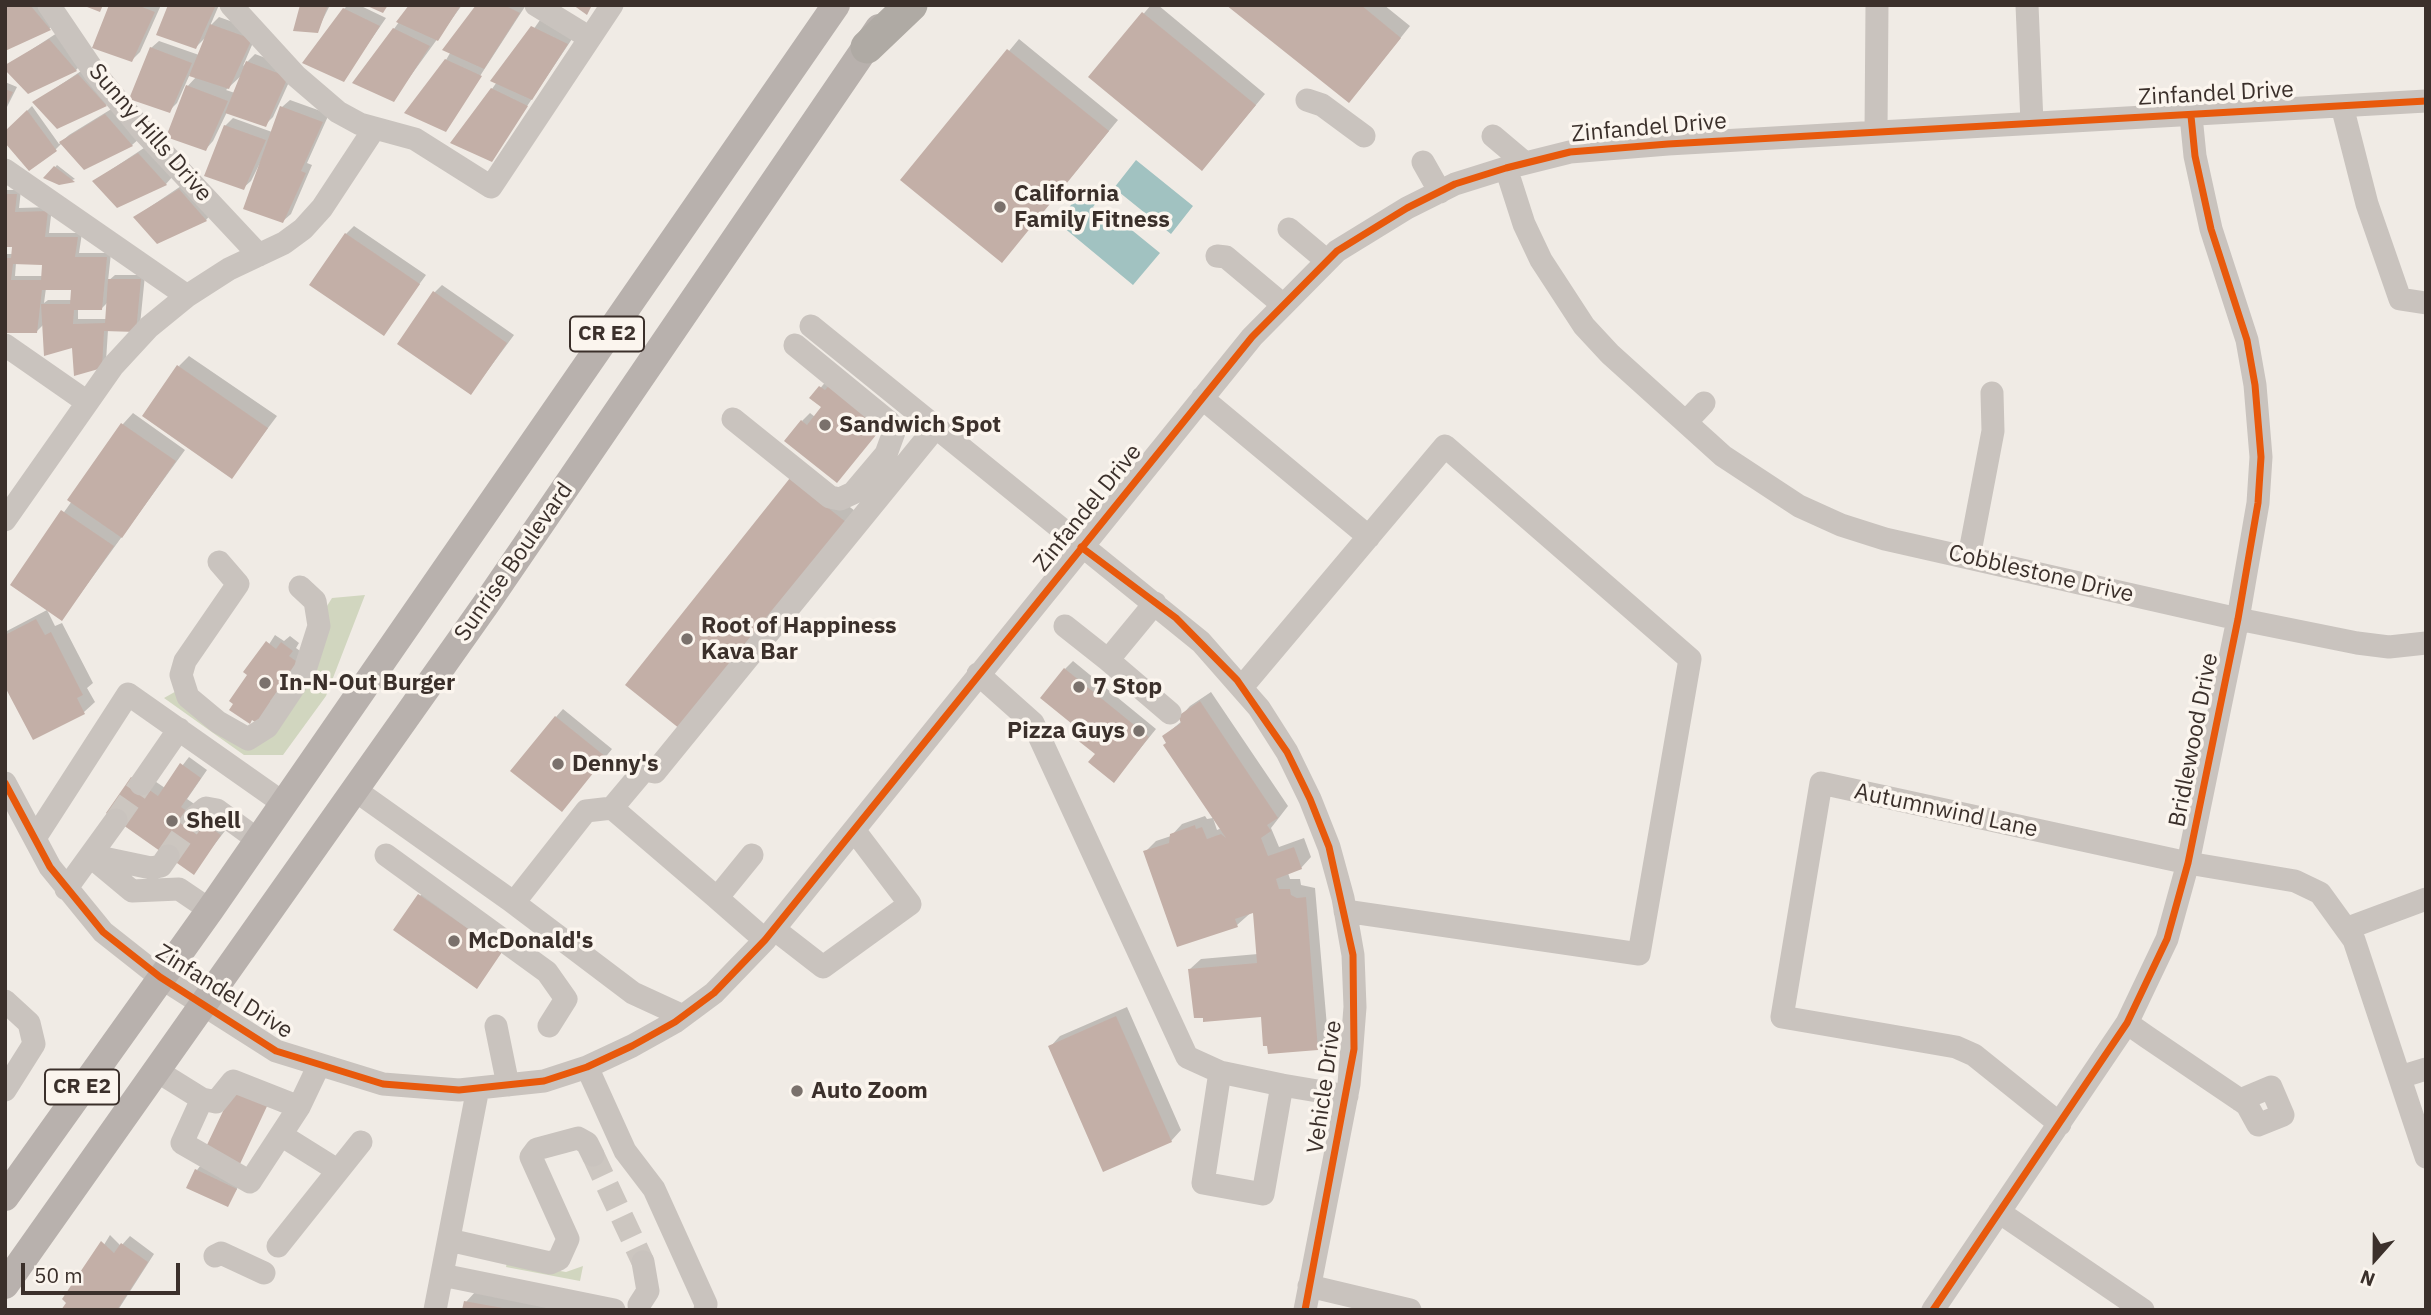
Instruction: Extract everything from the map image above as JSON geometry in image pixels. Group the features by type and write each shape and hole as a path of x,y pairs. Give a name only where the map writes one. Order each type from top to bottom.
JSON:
{"highway":[{"path":"867,47 911,5"}],"main road":[{"name":"CR E2","path":"5,1197 210,910 836,5"},
{"name":"Sunrise Boulevard","path":"5,1285 355,790 894,5"}],"street":[{"name":"Sunny Hills Drive","path":"49,5 95,72 142,130 259,255"},
{"path":"231,5 296,76 338,112 374,129 415,139 491,187 612,5"},
{"path":"536,5 590,38"},
{"path":"1876,132 1877,5"},
{"path":"2027,5 2032,123"},
{"path":"1307,100 1322,105 1364,136"},
{"name":"Zinfandel Drive","path":"5,783 66,889 103,932 160,977 276,1051 383,1084 458,1090 544,1081 587,1067 632,1046 683,1016 714,993 770,935 1081,547 1282,304 1337,251 1407,208 1440,192 1516,165 1570,152 2426,101"},
{"path":"2342,106 2367,204 2400,299 2426,303"},
{"name":"Bridlewood Drive","path":"1933,1310 2127,1023 2167,939 2188,863 2238,619 2258,503 2261,457 2247,340 2211,229 2195,156 2191,116"},
{"path":"5,520 113,366 149,327 187,296 303,229 321,208 374,129"},
{"path":"1493,136 1516,165"},
{"path":"1423,162 1440,192"},
{"name":"Cobblestone Drive","path":"1516,165 1524,224 1561,294 1610,354 1751,476 1799,506 1841,525 1885,539 2238,619 2357,643 2389,647 2426,643"},
{"path":"5,170 187,296"},
{"path":"1289,229 1327,261"},
{"path":"1217,256 1226,257 1282,304"},
{"name":"Vehicle Drive","path":"811,326 1201,642 1242,687 1287,752 1310,799 1329,848 1353,955 1355,1007 1347,1096 1305,1310"},
{"path":"5,345 87,402"},
{"path":"733,419 830,497 840,499 853,493 886,454 894,432 889,422 795,345"},
{"path":"1969,558 1993,431 1992,393"},
{"path":"1202,398 1369,537"},
{"path":"1686,422 1704,403"},
{"path":"510,900 516,900 586,811 612,808 644,770 655,772 936,427"},
{"path":"1242,687 1445,446 1690,659 1639,954 1345,911"},
{"path":"219,562 238,584 185,661 181,675 187,697 218,722 248,739 267,727 305,670 319,626 315,601 300,587"},
{"path":"1108,660 1155,603"},
{"path":"1065,626 1170,713"},
{"path":"978,674 1033,723 1188,1057 1220,1072 1347,1096"},
{"path":"35,838 128,694 283,803"},
{"path":"141,784 179,729"},
{"name":"Autumnwind Lane","path":"2060,1124 1974,1055 1956,1048 1782,1017 1821,783 2188,863 2295,881 2320,893 2348,928 2426,1157"},
{"path":"355,790 510,900 633,993 683,1016"},
{"path":"195,817 206,808 218,810 258,839"},
{"path":"612,808 717,898 823,967 909,904 854,830"},
{"path":"66,889 116,820"},
{"path":"386,855 547,972 566,999 549,1026"},
{"path":"717,898 752,855"},
{"path":"90,856 150,868 161,866 167,856"},
{"path":"90,856 132,891 179,889 210,910"},
{"path":"2348,928 2426,899"},
{"path":"5,1001 29,1023 34,1044 5,1090"},
{"path":"2127,1023 2240,1100"},
{"path":"496,1026 508,1085"},
{"path":"202,1099 182,1143 250,1182 299,1107 319,1065"},
{"path":"587,1067 625,1151 654,1189 706,1304 705,1310"},
{"path":"2400,1077 2426,1069"},
{"path":"157,1071 202,1099 216,1102 233,1081 299,1107"},
{"path":"1220,1072 1203,1182 1263,1194 1282,1085"},
{"path":"435,1310 478,1088"},
{"path":"281,1135 337,1170"},
{"path":"449,1240 550,1263 559,1259 568,1239 531,1157 537,1149 578,1138 587,1143 593,1155"},
{"path":"278,1246 361,1142"},
{"path":"1999,1212 2129,1306"},
{"path":"215,1256 221,1253 264,1273"},
{"path":"642,1308 648,1291 643,1262"},
{"path":"442,1275 614,1310"},
{"path":"1309,1286 1410,1310"}],"green space":[{"path":"365,595 326,696 283,755 244,755 164,698 180,689 261,743 332,598"},
{"path":"507,1262 566,1272 583,1266 580,1281 506,1267"}],"water":[{"path":"1136,160 1193,206 1171,234 1114,188"},
{"path":"1085,188 1099,199 1093,207 1112,223 1117,218 1160,253 1133,285 1057,222"}],"building":[{"path":"10,5 30,5 51,30 5,51 5,8"},
{"path":"82,5 103,5 100,12"},
{"path":"109,5 137,5 155,12 132,62 92,48"},
{"path":"168,5 216,5 196,49 156,35"},
{"path":"300,5 328,5 318,33 293,31"},
{"path":"365,5 388,5 383,13"},
{"path":"409,5 461,5 438,41 396,22"},
{"path":"476,5 504,5 520,13 484,69 442,50"},
{"path":"573,5 592,5 587,15"},
{"path":"1226,5 1361,5 1401,38 1349,103"},
{"path":"343,8 380,26 344,82 302,63"},
{"path":"1142,12 1256,105 1202,171 1088,77"},
{"path":"210,24 252,39 229,89 189,76"},
{"path":"531,26 568,44 532,100 490,81"},
{"path":"393,28 430,46 394,102 352,83"},
{"path":"49,39 77,71 28,94 5,70 5,65"},
{"path":"150,47 192,63 170,113 129,99"},
{"path":"1007,49 1109,131 1002,263 900,180"},
{"path":"445,59 482,76 446,132 404,113"},
{"path":"246,61 288,77 266,127 225,113"},
{"path":"78,74 107,106 57,129 32,102"},
{"path":"186,85 228,101 206,151 166,137"},
{"path":"491,88 528,106 492,162 450,143"},
{"path":"5,89 13,92 5,108"},
{"path":"280,106 323,122 301,171 306,173 283,223 243,209"},
{"path":"27,110 57,151 29,171 5,143 5,131"},
{"path":"105,114 133,146 84,170 59,142"},
{"path":"224,125 266,140 244,190 204,176"},
{"path":"138,153 167,185 117,208 92,181"},
{"path":"54,166 75,182 59,185 43,178"},
{"path":"179,189 207,221 157,244 133,217"},
{"path":"5,194 17,194 15,212 48,211 45,237 78,237 75,257 107,257 102,310 74,310 73,324 105,323 108,279 141,279 136,332 104,331 102,368 74,376 72,348 44,356 41,304 70,304 71,290 42,290 37,333 6,333 5,258 11,258 12,247 5,247","holes":["13,264 42,265 41,280 11,280"]},
{"path":"345,233 420,284 384,336 309,285"},
{"path":"433,291 507,343 471,395 397,344"},
{"path":"177,365 268,428 232,479 142,416"},
{"path":"832,382 885,424 837,483 784,441 801,420 807,425 821,407 809,398 819,386 825,390"},
{"path":"121,423 176,461 122,538 67,500"},
{"path":"790,478 846,522 680,729 625,685"},
{"path":"61,510 114,546 62,621 10,585"},
{"path":"36,619 45,635 51,632 83,695 77,698 85,714 33,740 5,687 5,635"},
{"name":"In-N-Out Burger","path":"266,641 276,649 281,642 293,651 289,656 300,664 270,701 273,703 258,724 252,720 250,724 229,710 233,704 229,701 247,675 243,672"},
{"path":"1064,668 1149,737 1114,783 1088,762 1095,754 1076,739 1082,732 1040,698"},
{"path":"1200,701 1278,818 1267,825 1271,831 1261,838 1268,856 1294,847 1302,869 1276,879 1279,889 1290,889 1291,895 1297,898 1306,897 1318,1050 1268,1054 1267,1046 1263,1046 1261,1017 1203,1022 1203,1018 1194,1018 1188,969 1257,963 1253,913 1235,919 1238,927 1177,947 1143,851 1169,843 1170,834 1195,825 1196,829 1202,827 1207,839 1221,834 1226,838 1163,745 1166,743 1162,736 1181,723 1178,716"},
{"name":"Denny's","path":"555,716 606,757 562,812 510,771"},
{"path":"180,763 201,778 181,807 221,835 194,875 106,813 131,777 158,796"},
{"path":"418,894 502,952 477,989 393,930"},
{"path":"1116,1016 1172,1142 1103,1172 1048,1046"},
{"path":"235,1086 269,1102 240,1164 206,1147"},
{"path":"195,1169 237,1189 228,1207 186,1188"},
{"path":"101,1241 114,1253 121,1243 148,1262 117,1310 61,1310 66,1303 62,1299"},
{"path":"464,1301 503,1308 503,1310 462,1310"}],"tunnel":[{"path":"116,820 141,784"},
{"path":"168,856 195,817"},
{"path":"593,1155 643,1262"}],"cycle path":[{"path":"5,783 50,867 103,932 160,977 276,1051 383,1084 459,1090 544,1081 587,1067 632,1046 675,1022 714,993 765,940 1252,337 1337,251 1407,208 1455,184 1570,152 1668,144 2426,101"},
{"path":"1933,1310 2127,1023 2167,939 2188,863 2238,619 2258,503 2261,457 2255,385 2247,340 2211,229 2195,156 2191,116"},
{"path":"1081,547 1176,618 1237,680 1287,752 1329,847 1353,955 1354,1049 1305,1310"}],"place":[{"name":"California Family Fitness","path":"1000,207"},
{"name":"Sandwich Spot","path":"825,425"},
{"name":"Root of Happiness Kava Bar","path":"687,639"},
{"name":"In-N-Out Burger","path":"265,683"},
{"name":"7 Stop","path":"1079,687"},
{"name":"Pizza Guys","path":"1139,731"},
{"name":"Denny's","path":"558,764"},
{"name":"Shell","path":"172,821"},
{"name":"McDonald's","path":"454,941"},
{"name":"Auto Zoom","path":"797,1091"}]}
